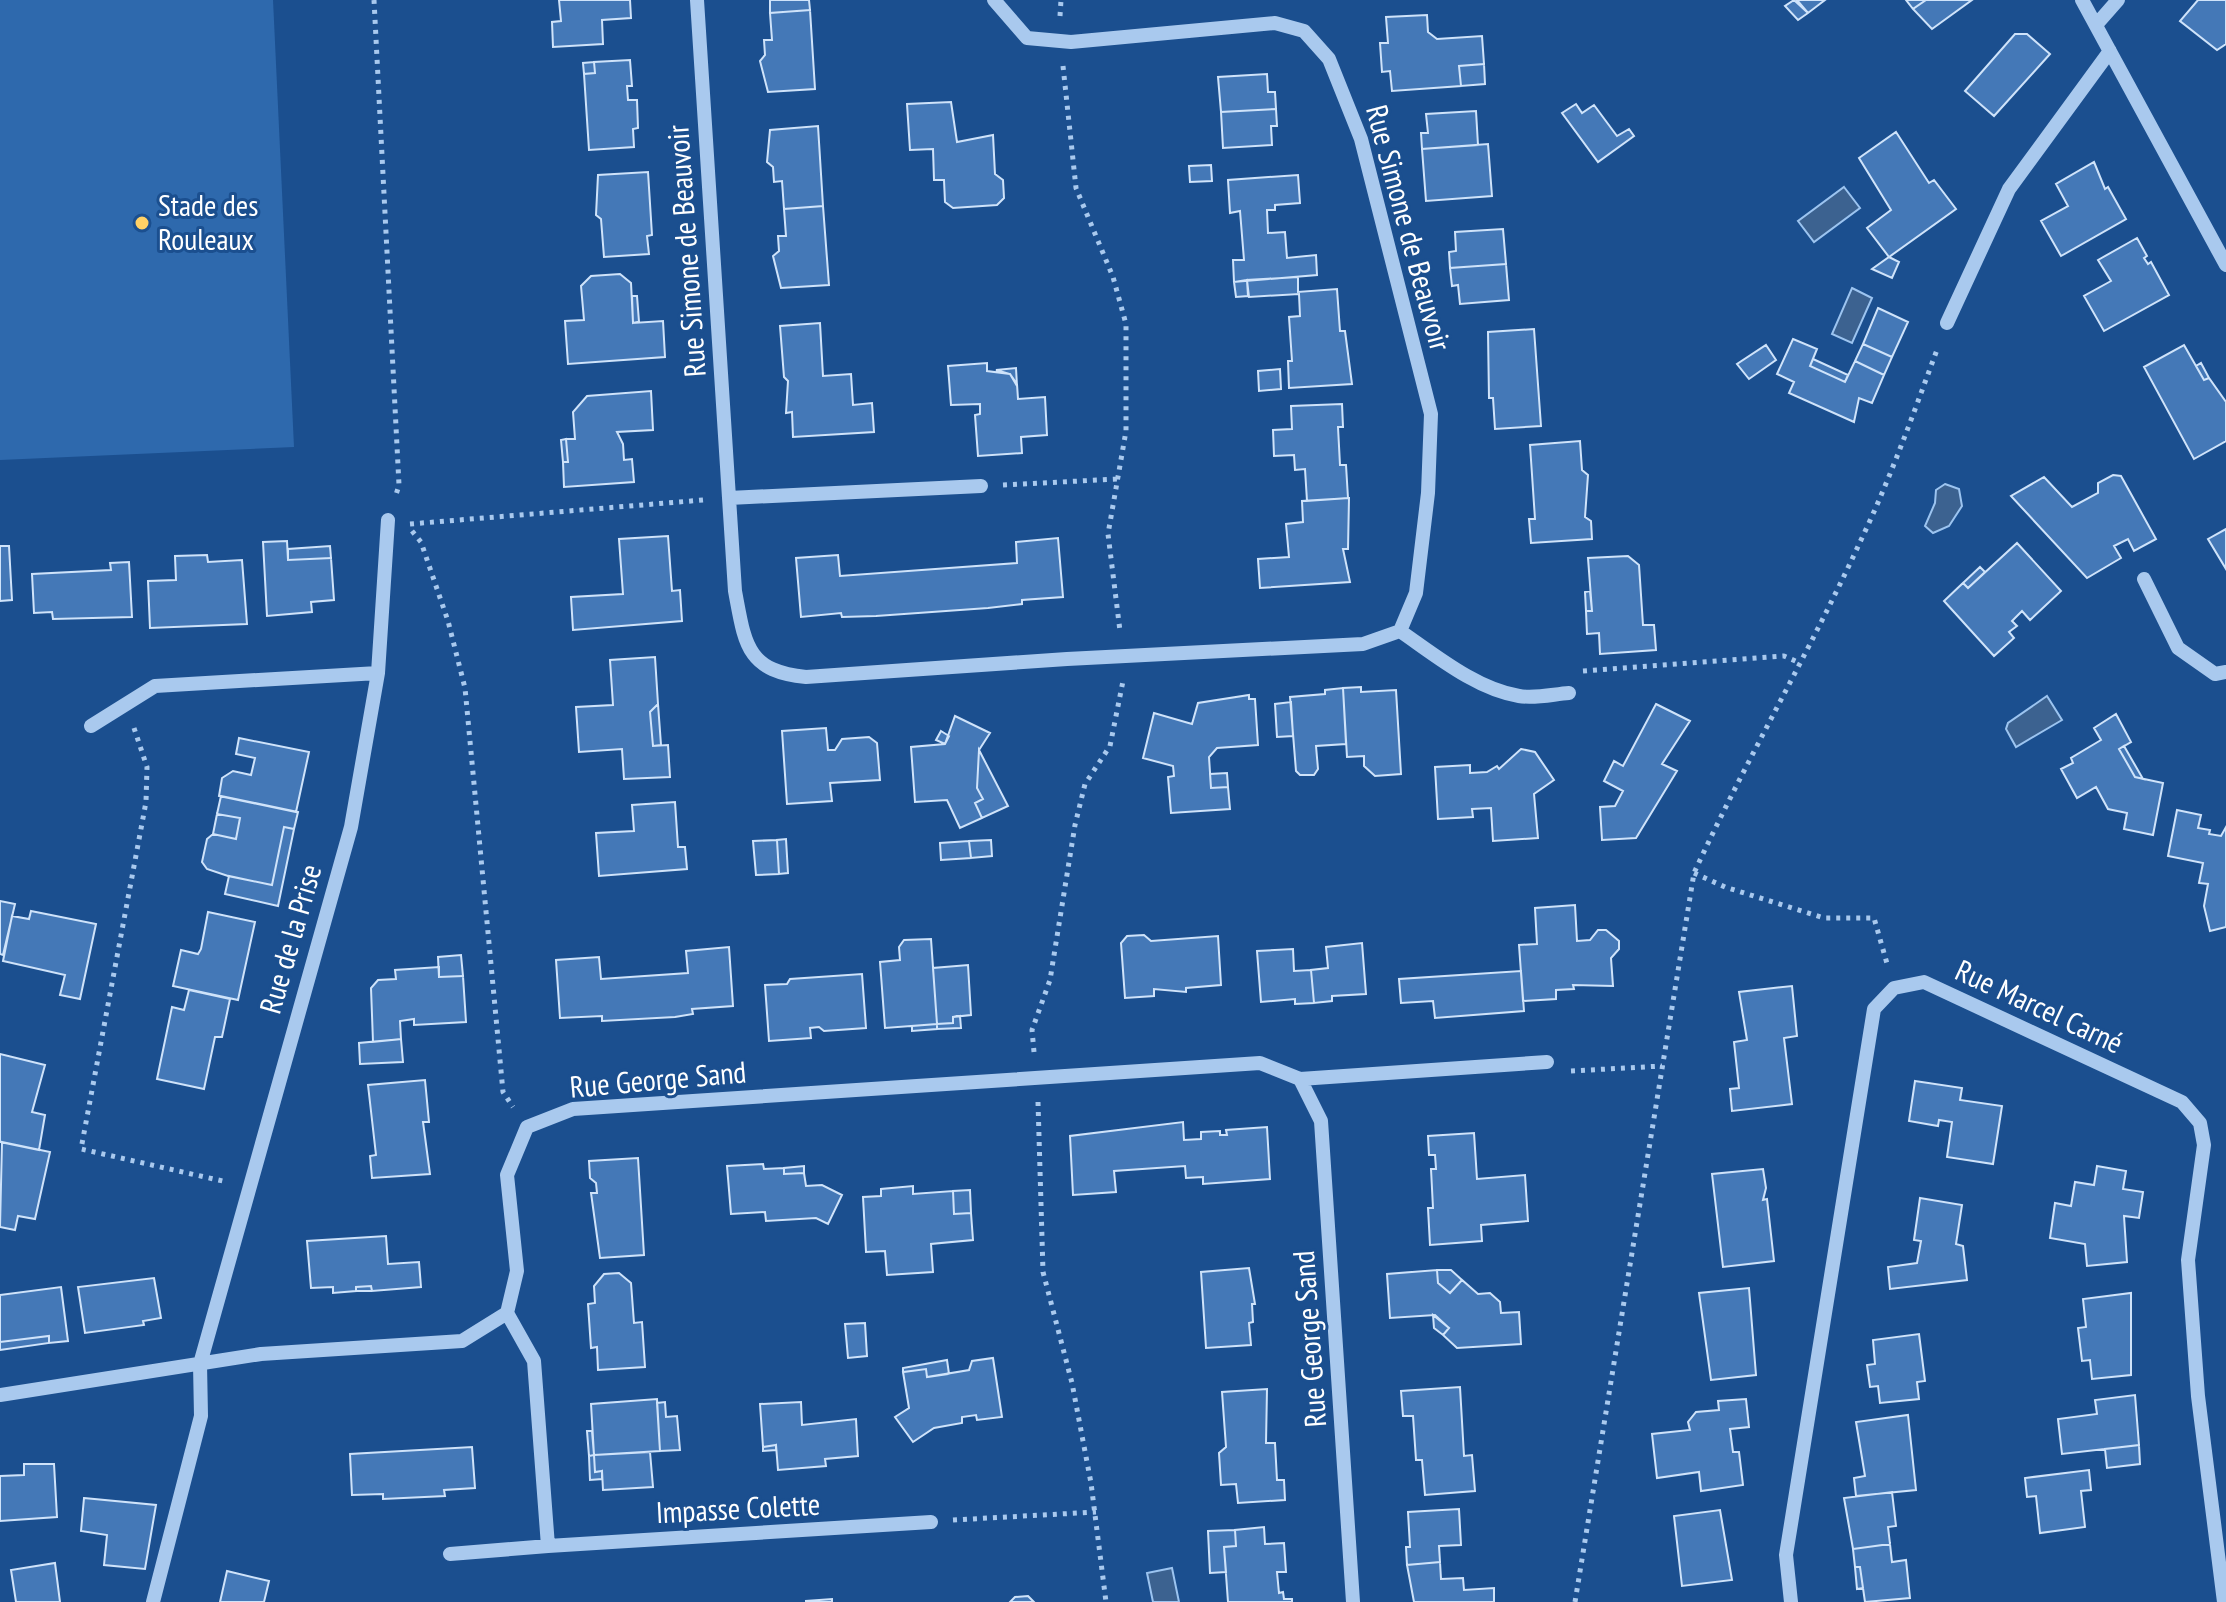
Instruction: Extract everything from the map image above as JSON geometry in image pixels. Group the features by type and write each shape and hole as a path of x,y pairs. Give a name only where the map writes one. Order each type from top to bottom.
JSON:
{"street":[{"name":"Rue Simone de Beauvoir","path":"697,0 735,591 743,632 754,658 777,674 806,677 1363,644 1400,631 1416,593 1428,493 1431,414 1361,139 1329,59 1304,31 1275,23 1059,41 1027,38 994,0"},
{"path":"2082,0 2226,265"},
{"path":"2096,25 2118,0"},
{"path":"1947,323 2009,189 2110,51"},
{"path":"729,498 981,486"},
{"name":"Rue de la Prise","path":"153,1602 201,1416 200,1364 351,827 378,673 388,520"},
{"path":"2144,579 2178,648 2215,674 2226,672"},
{"path":"1400,631 1455,669 1520,697 1569,693"},
{"path":"91,726 155,686 378,673"},
{"name":"Rue Marcel Carné","path":"1894,988 1924,982 2182,1102 2200,1123 2204,1145 2188,1260 2198,1396 2224,1602"},
{"path":"1791,1602 1786,1555 1874,1009 1894,988"},
{"name":"Rue George Sand","path":"527,1127 573,1109 1260,1063 1300,1079 1547,1062"},
{"name":"Rue George Sand","path":"1300,1079 1321,1121 1353,1602"},
{"path":"527,1127 507,1175 517,1271 507,1313 534,1361 548,1546"},
{"path":"0,1395 261,1354 462,1341 507,1313"},
{"name":"Impasse Colette","path":"450,1554 931,1522"}],"path":[{"path":"374,0 399,485 388,520 407,524 729,498"},
{"path":"1061,0 1059,41 1074,143 1076,188 1113,277 1126,324 1127,417 1108,534 1124,674 1110,746 1085,784 1070,851 1050,980 1032,1030 1043,1272 1072,1383 1096,1512 1106,1602"},
{"path":"1575,1602 1694,873 1897,461 1947,323"},
{"path":"981,486 1118,479"},
{"path":"407,524 421,542 448,621 465,688 503,1092 527,1127"},
{"path":"1569,693 1576,671 1784,656 1800,663"},
{"path":"126,704 147,767 146,802 81,1149 248,1187"},
{"path":"1694,873 1725,887 1824,918 1874,918 1894,988"},
{"path":"1547,1062 1562,1072 1662,1066"},
{"path":"931,1522 1096,1512"}],"shaded area":[{"name":"Stade des Rouleaux","path":"0,0 273,0 294,447 0,460"},
{"path":"1844,187 1860,208 1814,242 1798,221"},
{"path":"1852,288 1872,298 1852,343 1832,334"},
{"path":"1945,484 1959,489 1962,506 1949,526 1933,533 1925,526 1935,503 1936,490"},
{"path":"2047,696 2062,720 2016,747 2006,729 2008,723"},
{"path":"1172,1568 1179,1602 1153,1602 1147,1573"}],"building":[{"path":"559,0 630,0 631,18 602,20 603,44 553,47 552,22 561,21"},
{"path":"770,0 809,0 810,10 770,13"},
{"path":"1794,0 1808,13 1798,20 1785,6"},
{"path":"1797,0 1825,0 1808,13"},
{"path":"1906,0 1926,0 1913,9"},
{"path":"1926,0 1972,0 1932,29 1913,9"},
{"path":"2198,0 2226,0 2226,44 2217,50 2180,21"},
{"path":"810,10 815,89 768,92 760,61 765,55 764,40 772,40 770,13"},
{"path":"1427,15 1428,32 1437,39 1482,36 1484,64 1459,66 1461,86 1392,91 1390,71 1382,72 1380,43 1388,43 1386,17"},
{"path":"2015,34 2027,34 2050,54 1994,116 1965,91"},
{"path":"630,60 632,86 627,86 628,100 637,100 638,128 633,129 634,147 589,150 584,74 595,73 594,62"},
{"path":"594,62 595,73 584,74 583,63"},
{"path":"1484,64 1485,84 1461,86 1459,66"},
{"path":"1267,74 1268,92 1275,92 1276,109 1221,112 1218,77"},
{"path":"951,102 957,142 993,135 995,174 1003,180 1004,198 997,205 953,208 945,202 944,180 934,180 933,149 910,150 907,104"},
{"path":"1576,104 1582,113 1594,105 1617,136 1629,129 1634,136 1598,162 1562,113"},
{"path":"1276,109 1277,126 1271,126 1272,145 1223,148 1221,112"},
{"path":"1476,111 1478,145 1422,149 1421,133 1428,133 1426,114"},
{"path":"818,126 823,206 784,209 782,181 774,182 773,167 767,162 770,130"},
{"path":"1896,132 1929,183 1934,180 1956,209 1889,257 1867,228 1891,210 1859,158"},
{"path":"1488,144 1492,196 1426,201 1422,149"},
{"path":"2094,162 2105,189 2108,187 2126,219 2061,256 2041,221 2068,206 2056,184"},
{"path":"1211,165 1212,181 1190,182 1189,166"},
{"path":"648,172 652,235 647,236 649,254 604,257 601,219 596,215 598,175"},
{"path":"1298,175 1300,203 1275,205 1275,210 1267,210 1268,233 1285,232 1287,258 1316,255 1317,275 1234,282 1233,260 1244,260 1240,211 1230,213 1228,180"},
{"path":"823,206 829,285 781,288 773,256 779,251 778,236 786,236 784,209"},
{"path":"1503,229 1506,264 1450,268 1449,252 1456,251 1455,232"},
{"path":"2137,238 2147,256 2144,258 2148,264 2151,262 2169,295 2104,331 2084,296 2111,281 2098,260"},
{"path":"1889,257 1899,262 1892,278 1872,269"},
{"path":"1506,264 1509,300 1460,304 1458,285 1452,286 1450,268"},
{"path":"620,274 631,283 633,323 663,321 665,357 568,364 565,321 584,320 581,286 591,276"},
{"path":"1298,277 1298,292 1337,289 1340,331 1345,331 1352,384 1289,388 1288,361 1292,361 1289,317 1300,316 1299,294 1249,297 1247,280"},
{"path":"1247,280 1248,296 1236,297 1234,282"},
{"path":"632,296 637,296 639,322 633,323"},
{"path":"1878,308 1908,322 1892,357 1863,344"},
{"path":"820,323 823,376 851,374 853,405 872,403 874,432 793,437 792,412 786,413 788,381 784,377 780,326"},
{"path":"1534,329 1541,426 1495,429 1493,398 1489,398 1488,332"},
{"path":"1793,339 1817,349 1810,366 1845,382 1855,361 1884,375 1872,403 1859,398 1854,422 1789,393 1794,382 1777,374"},
{"path":"1863,344 1892,357 1884,375 1855,361"},
{"path":"1766,345 1776,360 1749,379 1737,364"},
{"path":"2184,345 2204,380 2209,378 2226,402 2226,441 2194,459 2144,367"},
{"path":"1813,359 1848,375 1845,382 1810,366"},
{"path":"987,363 987,371 1010,374 1017,384 1018,399 1045,397 1047,435 1021,437 1022,453 978,456 975,415 980,414 980,404 951,405 948,366"},
{"path":"2201,363 2209,378 2204,380 2196,366"},
{"path":"1016,368 1017,386 1010,374 996,370"},
{"path":"1280,369 1281,389 1259,391 1258,371"},
{"path":"651,391 653,430 617,432 623,444 624,460 632,459 634,482 564,487 563,462 568,462 566,439 575,439 573,412 587,396"},
{"path":"1342,404 1343,427 1338,427 1340,465 1346,465 1348,498 1307,501 1305,469 1295,470 1294,455 1274,456 1273,430 1292,429 1291,406"},
{"path":"566,439 568,462 563,462 561,440"},
{"path":"1580,441 1582,470 1588,475 1585,517 1591,521 1592,539 1531,543 1529,519 1535,519 1530,445"},
{"path":"2113,475 2121,476 2156,539 2134,551 2128,539 2114,546 2121,558 2087,578 2011,496 2044,477 2072,507 2098,493 2098,483"},
{"path":"1349,498 1348,549 1343,549 1350,582 1260,588 1258,559 1289,557 1286,524 1303,522 1302,501"},
{"path":"2226,529 2226,569 2208,539"},
{"path":"668,536 672,591 680,590 682,621 573,630 571,597 623,594 619,539"},
{"path":"1058,538 1063,597 1022,600 1022,604 988,608 876,616 842,617 841,613 801,617 796,558 838,555 840,576 1017,563 1016,542"},
{"path":"287,541 288,560 331,558 334,600 311,602 312,612 267,616 263,542"},
{"path":"2017,543 2061,591 2030,620 2022,611 2012,621 2017,626 2009,632 2014,638 1994,656 1944,601 1963,583 1968,588"},
{"path":"0,546 9,546 12,600 0,601"},
{"path":"330,546 331,558 288,560 288,549"},
{"path":"207,555 208,562 242,560 247,624 150,628 148,581 176,580 175,556"},
{"path":"1628,556 1639,565 1643,625 1654,625 1656,650 1600,654 1599,633 1587,634 1586,611 1592,611 1588,558"},
{"path":"129,562 132,617 53,619 52,612 34,613 32,574 111,570 110,563"},
{"path":"1980,567 1985,572 1968,588 1963,583"},
{"path":"1590,591 1592,611 1586,611 1585,592"},
{"path":"655,657 658,704 650,712 653,746 668,745 670,777 624,779 622,749 579,752 576,707 613,705 610,660"},
{"path":"1361,687 1361,692 1396,690 1401,774 1375,776 1364,766 1364,756 1347,757 1343,688"},
{"path":"1343,688 1346,744 1316,746 1318,769 1314,775 1300,775 1296,771 1290,697 1325,694 1325,690"},
{"path":"1249,695 1249,699 1255,699 1258,745 1217,748 1209,757 1211,788 1228,787 1230,809 1171,813 1168,777 1174,776 1173,766 1143,758 1154,713 1192,724 1198,703"},
{"path":"1291,702 1293,736 1277,737 1275,704"},
{"path":"658,704 661,745 653,746 650,712"},
{"path":"1656,704 1690,721 1662,764 1677,771 1636,838 1602,840 1600,807 1615,806 1623,791 1604,781 1614,761 1623,766"},
{"path":"2116,714 2131,742 2119,749 2135,777 2163,783 2153,835 2124,829 2127,813 2108,809 2096,787 2077,798 2061,769 2073,763 2071,758 2101,740 2094,728"},
{"path":"955,716 990,733 979,750 977,788 983,799 975,803 982,818 960,828 947,800 915,802 911,747 945,744"},
{"path":"826,728 828,750 835,750 842,739 869,737 877,743 880,780 830,783 832,801 787,804 782,731"},
{"path":"941,731 949,736 945,744 936,740"},
{"path":"239,738 309,752 296,812 219,796 222,778 233,771 251,775 255,758 236,754"},
{"path":"2124,746 2143,779 2135,777 2119,749"},
{"path":"1521,749 1535,752 1554,780 1534,794 1538,838 1493,841 1491,808 1472,809 1473,817 1438,819 1435,767 1470,765 1470,773 1487,772 1497,766 1499,769"},
{"path":"979,750 1008,806 982,818 975,803 983,799 977,788"},
{"path":"1227,773 1228,787 1211,788 1210,774"},
{"path":"221,796 298,812 294,829 284,827 272,885 228,876 207,869 202,862 207,839 213,834 236,839 240,818 217,814"},
{"path":"675,802 678,847 685,847 687,869 599,876 596,833 634,831 632,805"},
{"path":"2177,810 2201,815 2198,828 2210,830 2209,834 2221,836 2226,827 2226,927 2210,931 2204,906 2208,884 2199,883 2203,863 2168,856"},
{"path":"217,814 240,818 236,839 213,834"},
{"path":"284,827 294,829 278,906 225,894 229,876 272,885"},
{"path":"786,839 788,873 779,874 777,840"},
{"path":"777,840 779,874 756,875 753,841"},
{"path":"991,840 992,856 971,858 969,841"},
{"path":"969,841 971,858 941,860 940,843"},
{"path":"0,901 15,904 3,955 0,954"},
{"path":"1575,905 1577,941 1590,940 1598,930 1606,930 1619,941 1619,949 1611,958 1613,986 1573,985 1574,989 1556,990 1556,999 1523,1001 1519,945 1537,944 1535,908"},
{"path":"31,911 96,924 80,999 60,995 65,975 3,961 12,916 29,919"},
{"path":"208,912 255,922 238,1000 173,986 181,950 198,954 201,949"},
{"path":"1144,935 1151,941 1218,936 1221,985 1186,988 1186,992 1154,989 1154,996 1125,998 1121,943 1127,936"},
{"path":"931,939 937,1024 885,1028 880,962 900,960 899,947 904,940"},
{"path":"1362,943 1366,994 1332,996 1332,1001 1314,1003 1311,970 1328,968 1326,947"},
{"path":"729,947 733,1006 692,1009 693,1014 675,1017 602,1021 602,1016 560,1018 556,960 599,957 601,979 688,973 686,951"},
{"path":"1293,949 1294,971 1311,970 1314,1003 1295,1004 1295,999 1261,1002 1257,951"},
{"path":"461,955 463,976 439,977 438,957"},
{"path":"968,965 971,1015 953,1017 953,1023 937,1024 933,968"},
{"path":"439,967 439,977 463,976 466,1022 414,1025 414,1019 400,1021 401,1039 373,1042 371,988 378,980 396,979 395,970"},
{"path":"1521,971 1524,1011 1435,1018 1433,1001 1401,1003 1399,979"},
{"path":"862,974 866,1028 824,1031 819,1027 810,1028 811,1038 769,1041 765,985 787,984 790,979"},
{"path":"1792,986 1797,1036 1784,1038 1792,1104 1732,1111 1730,1089 1739,1088 1734,1042 1747,1040 1739,992"},
{"path":"189,990 230,999 222,1037 215,1037 204,1089 157,1079 172,1007 184,1010"},
{"path":"960,1016 961,1028 937,1029 937,1024 953,1023 953,1017"},
{"path":"937,1024 937,1029 912,1031 912,1026"},
{"path":"401,1039 403,1062 360,1064 359,1043"},
{"path":"0,1054 45,1065 32,1112 45,1115 39,1150 0,1142"},
{"path":"425,1080 429,1122 423,1122 430,1174 372,1178 370,1156 376,1155 368,1085"},
{"path":"1915,1081 1962,1088 1960,1100 2002,1106 1993,1164 1947,1157 1952,1122 1939,1120 1938,1126 1909,1121"},
{"path":"1183,1122 1184,1140 1201,1139 1201,1132 1220,1131 1220,1135 1227,1135 1226,1130 1267,1127 1270,1179 1203,1184 1203,1177 1186,1178 1185,1166 1114,1171 1116,1192 1073,1195 1070,1136"},
{"path":"1474,1133 1477,1179 1525,1175 1528,1221 1481,1225 1482,1241 1430,1245 1428,1208 1433,1208 1431,1169 1436,1169 1435,1155 1429,1155 1428,1136"},
{"path":"2,1142 50,1152 35,1219 18,1216 15,1230 0,1227"},
{"path":"638,1158 644,1255 600,1258 591,1193 597,1193 596,1183 590,1178 589,1161"},
{"path":"763,1164 764,1169 784,1168 784,1174 804,1173 806,1186 822,1185 842,1195 828,1224 816,1218 766,1221 765,1212 731,1214 727,1166"},
{"path":"804,1166 804,1173 784,1174 784,1168"},
{"path":"2097,1166 2126,1171 2123,1189 2143,1192 2139,1218 2124,1216 2127,1262 2087,1266 2085,1244 2050,1238 2055,1203 2071,1206 2075,1182 2094,1185"},
{"path":"1763,1169 1766,1188 1763,1200 1767,1199 1774,1261 1723,1267 1712,1174"},
{"path":"913,1186 913,1194 953,1191 954,1214 971,1213 973,1240 931,1244 933,1272 887,1275 885,1251 866,1252 863,1197 881,1196 881,1189"},
{"path":"970,1190 971,1213 954,1214 953,1191"},
{"path":"1920,1198 1962,1205 1956,1244 1963,1246 1967,1280 1890,1289 1888,1267 1917,1263 1921,1241 1914,1240"},
{"path":"386,1236 388,1264 419,1262 421,1287 372,1291 371,1286 356,1287 356,1291 333,1293 333,1287 311,1288 307,1241"},
{"path":"1249,1268 1255,1304 1252,1304 1253,1322 1249,1323 1251,1345 1206,1348 1201,1272"},
{"path":"1437,1270 1438,1283 1450,1293 1462,1280 1478,1294 1490,1293 1500,1302 1501,1313 1519,1312 1521,1344 1457,1348 1443,1335 1449,1328 1435,1315 1390,1318 1387,1274"},
{"path":"1437,1270 1451,1270 1462,1280 1450,1293 1438,1283"},
{"path":"619,1273 631,1283 634,1323 642,1322 645,1367 598,1370 597,1347 591,1348 588,1304 595,1303 594,1286 604,1274"},
{"path":"154,1278 161,1318 143,1321 144,1325 85,1333 78,1287"},
{"path":"371,1286 372,1291 356,1291 356,1287"},
{"path":"61,1287 68,1341 49,1343 49,1336 0,1342 0,1295"},
{"path":"1749,1288 1756,1375 1711,1380 1699,1293"},
{"path":"2131,1293 2131,1375 2092,1379 2090,1360 2082,1361 2078,1328 2086,1327 2083,1299"},
{"path":"1433,1315 1449,1328 1443,1335 1434,1328"},
{"path":"865,1323 867,1356 848,1358 845,1324"},
{"path":"1919,1334 1925,1381 1917,1382 1919,1399 1880,1403 1878,1386 1870,1387 1867,1365 1875,1364 1873,1340"},
{"path":"49,1336 49,1343 0,1350 0,1342"},
{"path":"993,1358 1002,1417 977,1420 976,1415 962,1417 962,1423 934,1428 913,1442 895,1417 909,1408 903,1372 926,1369 927,1377 969,1370 972,1361"},
{"path":"947,1360 949,1374 927,1377 926,1369 903,1372 903,1368"},
{"path":"1460,1387 1464,1456 1472,1455 1475,1491 1425,1495 1422,1460 1416,1460 1413,1416 1403,1416 1401,1391"},
{"path":"1267,1389 1266,1443 1275,1443 1277,1480 1284,1480 1285,1500 1238,1503 1236,1484 1221,1485 1219,1453 1226,1447 1222,1392"},
{"path":"2135,1395 2139,1445 2062,1454 2058,1419 2097,1414 2095,1400"},
{"path":"657,1399 660,1451 594,1455 591,1404"},
{"path":"1746,1399 1749,1427 1730,1429 1733,1452 1739,1452 1743,1485 1701,1491 1699,1472 1657,1478 1652,1434 1690,1430 1688,1422 1696,1412 1719,1410 1718,1401"},
{"path":"665,1402 666,1417 677,1416 680,1450 660,1451 657,1403"},
{"path":"801,1402 802,1425 856,1419 858,1456 825,1459 826,1466 778,1470 776,1445 763,1447 760,1404"},
{"path":"1908,1415 1916,1490 1856,1496 1854,1478 1865,1476 1856,1422"},
{"path":"587,1431 592,1431 594,1455 589,1456"},
{"path":"776,1445 776,1450 763,1451 763,1447"},
{"path":"2139,1445 2140,1464 2107,1468 2105,1449"},
{"path":"472,1447 475,1488 444,1490 445,1496 383,1499 383,1494 352,1495 350,1454"},
{"path":"650,1452 653,1487 603,1490 602,1471 595,1472 594,1455"},
{"path":"594,1455 595,1472 602,1471 602,1479 590,1480 589,1456"},
{"path":"24,1464 54,1464 57,1517 0,1521 0,1476 24,1475"},
{"path":"2089,1470 2091,1490 2081,1491 2085,1527 2040,1533 2036,1496 2027,1497 2025,1478"},
{"path":"1892,1492 1896,1526 1888,1527 1890,1544 1853,1549 1844,1498"},
{"path":"84,1498 156,1505 145,1569 104,1565 107,1535 81,1531"},
{"path":"1459,1509 1461,1545 1439,1546 1440,1562 1407,1565 1406,1547 1410,1547 1408,1512"},
{"path":"1720,1510 1732,1580 1682,1586 1674,1516"},
{"path":"1264,1527 1265,1544 1284,1543 1286,1572 1277,1572 1279,1593 1283,1592 1284,1599 1292,1599 1292,1602 1228,1602 1224,1547 1236,1546 1235,1530"},
{"path":"1235,1530 1236,1546 1224,1547 1226,1572 1210,1573 1208,1531"},
{"path":"1890,1544 1892,1562 1906,1560 1910,1598 1865,1602 1860,1567 1855,1567 1853,1549"},
{"path":"1440,1562 1441,1579 1463,1578 1464,1590 1494,1588 1494,1602 1414,1602 1407,1565"},
{"path":"55,1563 60,1602 16,1602 11,1570"},
{"path":"1855,1567 1860,1567 1863,1588 1857,1589"},
{"path":"227,1571 269,1581 264,1602 220,1602"},
{"path":"1028,1596 1034,1602 1010,1602 1015,1597"},
{"path":"832,1599 832,1602 806,1602 806,1601"}],"place":[{"name":"Stade des Rouleaux","path":"142,223"}]}
